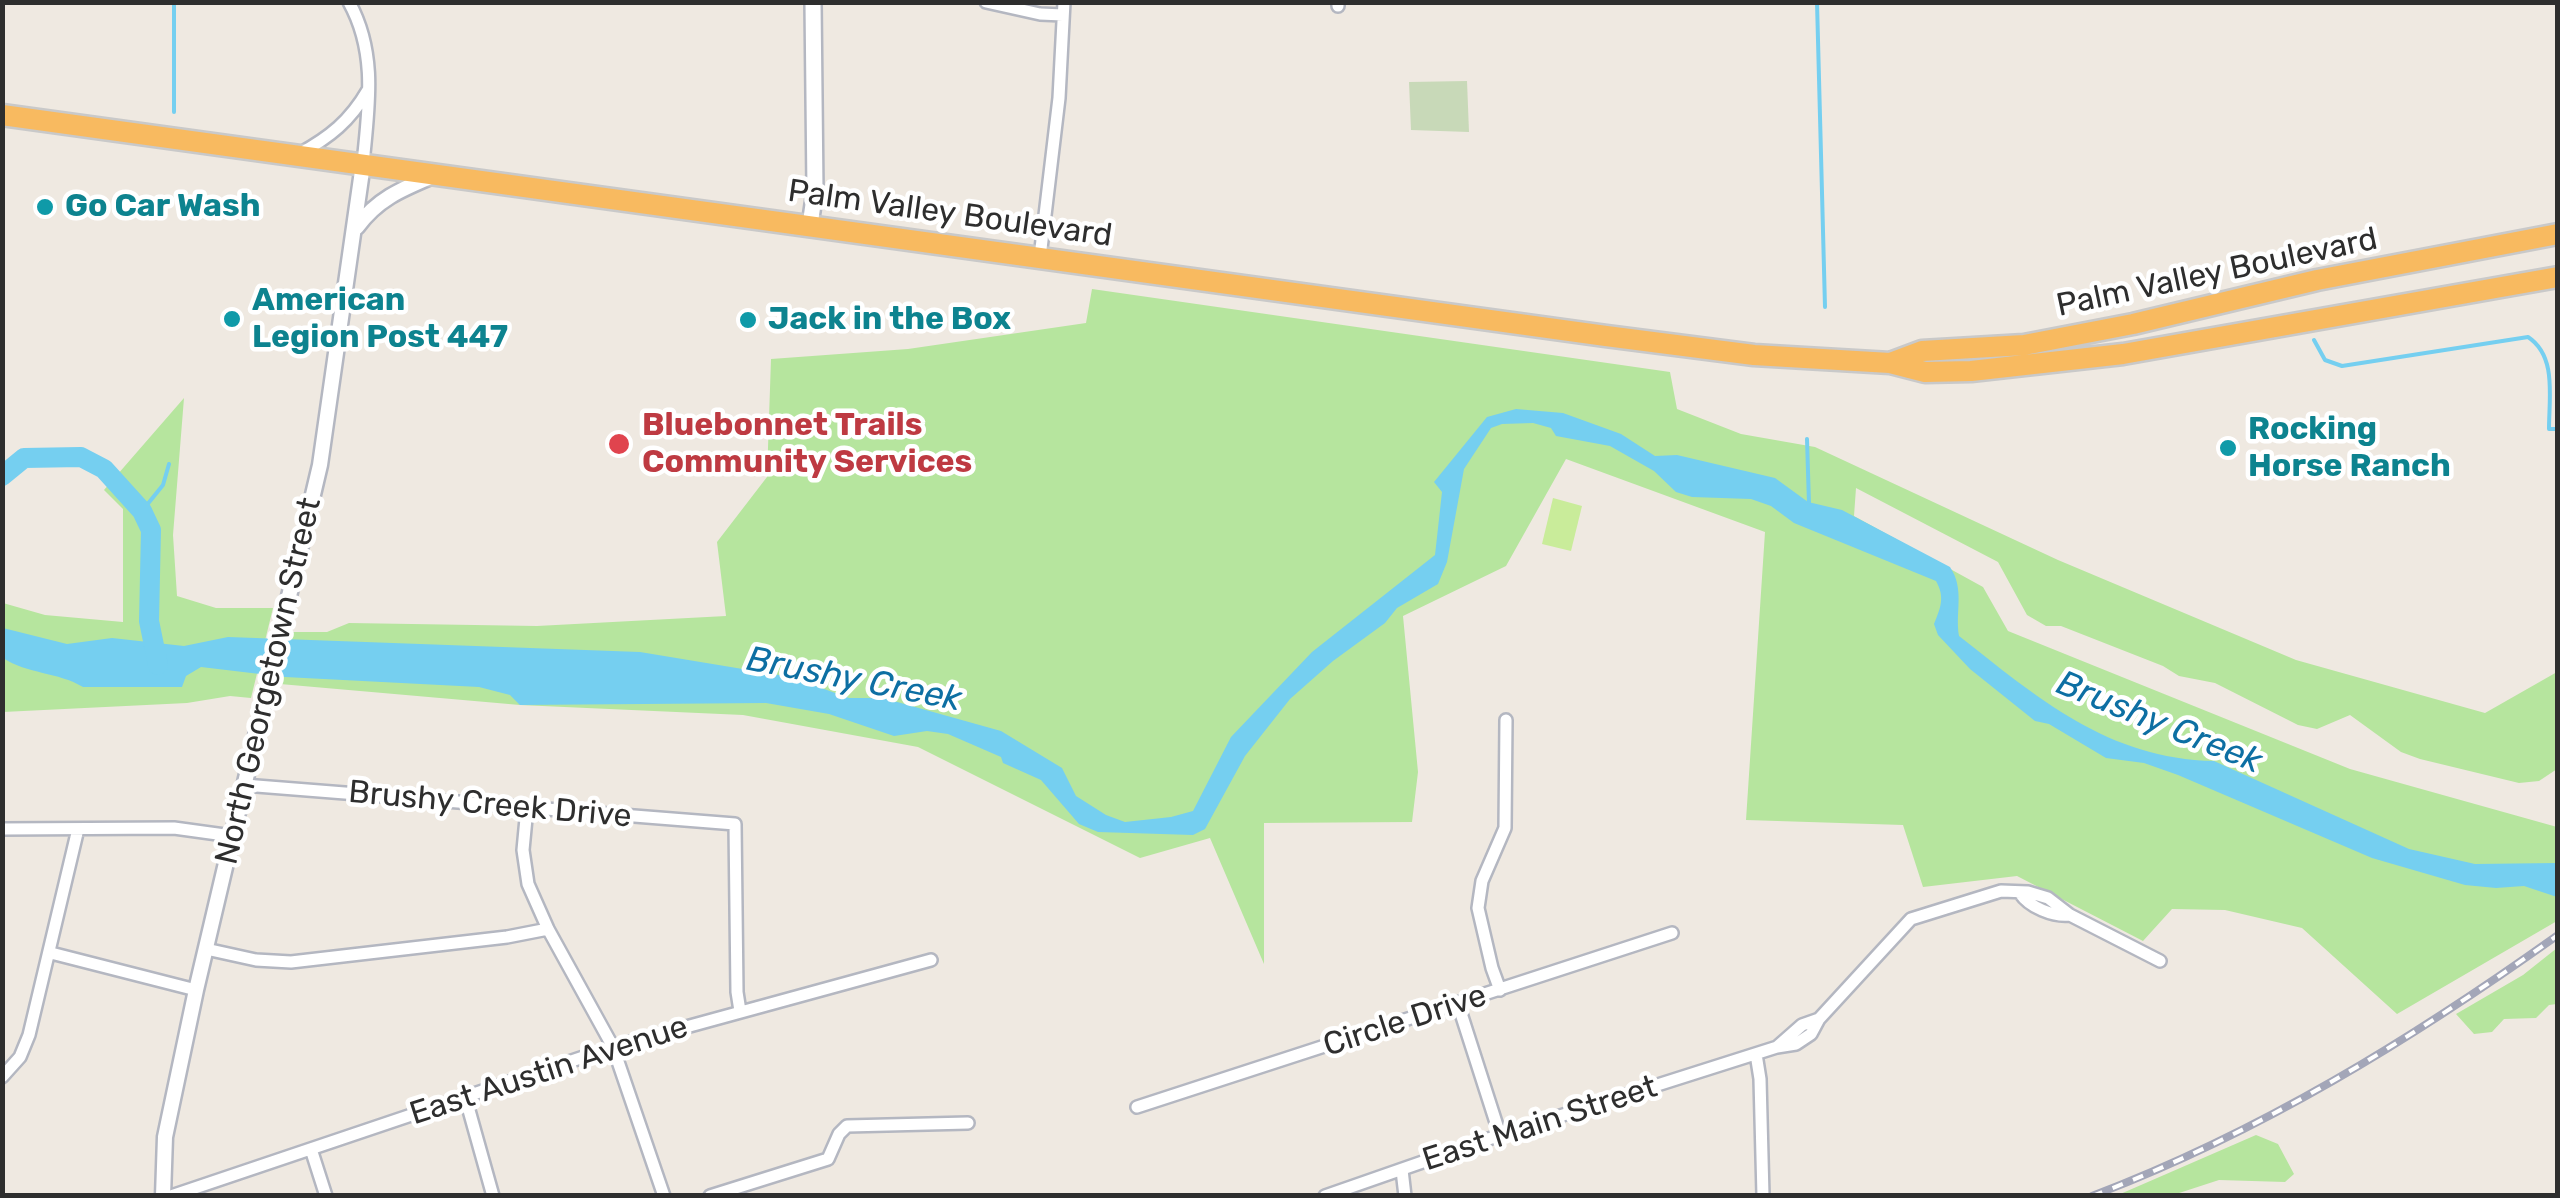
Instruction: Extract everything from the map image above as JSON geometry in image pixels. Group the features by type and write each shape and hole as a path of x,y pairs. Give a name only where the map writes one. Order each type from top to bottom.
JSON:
{"highway":[{"name":"Palm Valley Boulevard","path":"2,115 1686,346 1808,360 1890,363 1925,372 2035,366 2558,277"},
{"name":"Palm Valley Boulevard","path":"1890,363 1922,351 2040,342 2317,280 2558,234"},
{"path":"2183,343 2188,326 2200,316 2308,292 2317,280"}],"main road":[{"path":"810,225 815,191 813,2"}],"street":[{"path":"349,2 361,25 370,86 362,164"},
{"path":"986,2 1040,14 1063,9 1058,98 1040,257"},
{"path":"296,155 335,134 357,109 370,86"},
{"name":"North Georgetown Street","path":"163,1196 165,1137 196,990 320,466 362,164"},
{"path":"354,232 375,205 391,193 438,174"},
{"path":"1500,990 1478,908 1482,881 1506,828 1506,720"},
{"name":"Brushy Creek Drive","path":"244,784 735,824 740,1011"},
{"path":"527,808 524,867 528,884 548,929 614,1047 664,1196"},
{"path":"2,829 174,828 232,836"},
{"path":"2,1077 27,1043 78,829"},
{"name":"East Main Street","path":"1325,1196 1500,1135 1777,1046 1796,1044 1811,1034 1819,1019 1911,919 2001,891 2020,894 2026,902 2045,910 2070,915 2160,961"},
{"path":"206,950 274,962 308,961 507,938 548,929"},
{"name":"Circle Drive","path":"1137,1108 1672,933"},
{"path":"51,953 196,990"},
{"name":"East Austin Avenue","path":"171,1196 614,1047 931,960"},
{"path":"1458,1004 1500,1135"},
{"path":"1756,1054 1763,1196"},
{"path":"464,1096 494,1196"},
{"path":"710,1196 828,1158 847,1126 968,1123"},
{"path":"310,1148 326,1196"},
{"path":"1402,1170 1406,1196"}],"green space":[{"path":"1467,81 1469,132 1411,130 1409,82"},
{"path":"1092,289 1670,372 1677,409 1741,434 1815,447 2058,560 2296,660 2485,713 2557,672 2557,769 2539,781 2519,783 2420,759 2401,752 2350,715 2317,729 2298,725 2215,683 2179,676 2061,626 2046,626 2027,615 1998,562 1856,488 1854,516 1983,587 2008,631 2350,769 2557,827 2557,921 2397,1014 2302,928 2225,910 2172,909 2143,941 2017,876 1923,887 1903,825 1746,820 1765,532 1566,459 1506,566 1403,616 1418,772 1412,822 1264,823 1264,964 1210,838 1140,858 918,747 743,715 520,705 280,684 292,632 327,632 349,623 537,626 726,616 717,542 767,477 771,359 908,349 1086,323"},
{"path":"184,398 173,535 177,596 216,608 273,608 251,698 230,696 187,703 3,712 3,603 45,615 123,622 123,509 104,490"},
{"path":"1553,498 1582,506 1571,551 1542,544"},
{"path":"2557,948 2557,1004 2549,1005 2536,1018 2504,1019 2492,1032 2474,1034 2456,1014 2523,975"},
{"path":"2256,1135 2278,1144 2294,1174 2285,1182 2219,1180 2173,1195 2118,1195"}],"water":[{"path":"1516,409 1563,413 1621,434 1655,456 1677,455 1775,478 1808,502 1842,510 1950,567 1958,592 1959,636 2076,721 2141,749 2176,758 2214,761 2409,849 2475,864 2557,863 2557,897 2524,886 2465,885 2372,858 2178,775 2144,763 2106,758 2049,724 2035,721 1970,669 1938,635 1934,624 1941,597 1936,581 1794,523 1771,506 1751,499 1692,497 1676,492 1654,471 1610,446 1556,436 1551,428 1533,423 1491,428 1464,469 1447,562 1438,584 1397,608 1385,623 1290,699 1245,756 1205,829 1193,835 1098,832 1079,824 1041,780 948,734 927,731 894,736 829,714 766,703 520,705 510,695 479,687 285,677 201,667 186,676 182,687 83,687 3,658 3,628 67,644 112,638 184,646 228,637 640,652 791,677 849,698 883,698 1001,731 1062,768 1076,796 1106,815 1125,822 1171,817 1193,811 1231,737 1312,652 1435,555 1442,492 1434,482 1487,417"}],"waterway":[{"path":"174,2 174,112"},
{"path":"1817,2 1825,307"},
{"path":"2314,340 2325,360 2342,366 2528,337 2544,355 2550,391 2549,429 2558,429"},
{"path":"1807,439 1809,504"},
{"path":"2,476 24,458 81,457 104,469 142,511 151,530 149,621 158,665"},
{"path":"142,511 163,485 169,464"}],"railway":[{"path":"2092,1196 2216,1143 2334,1080 2447,1011 2558,935"}],"place":[{"name":"Go Car Wash","path":"45,207"},
{"name":"American Legion Post 447","path":"232,319"},
{"name":"Jack in the Box","path":"748,320"},
{"name":"Bluebonnet Trails Community Services","path":"619,444"},
{"name":"Rocking Horse Ranch","path":"2228,448"}],"water label":[{"name":"Brushy Creek","path":"854,680"},
{"name":"Brushy Creek","path":"2159,723"}]}
